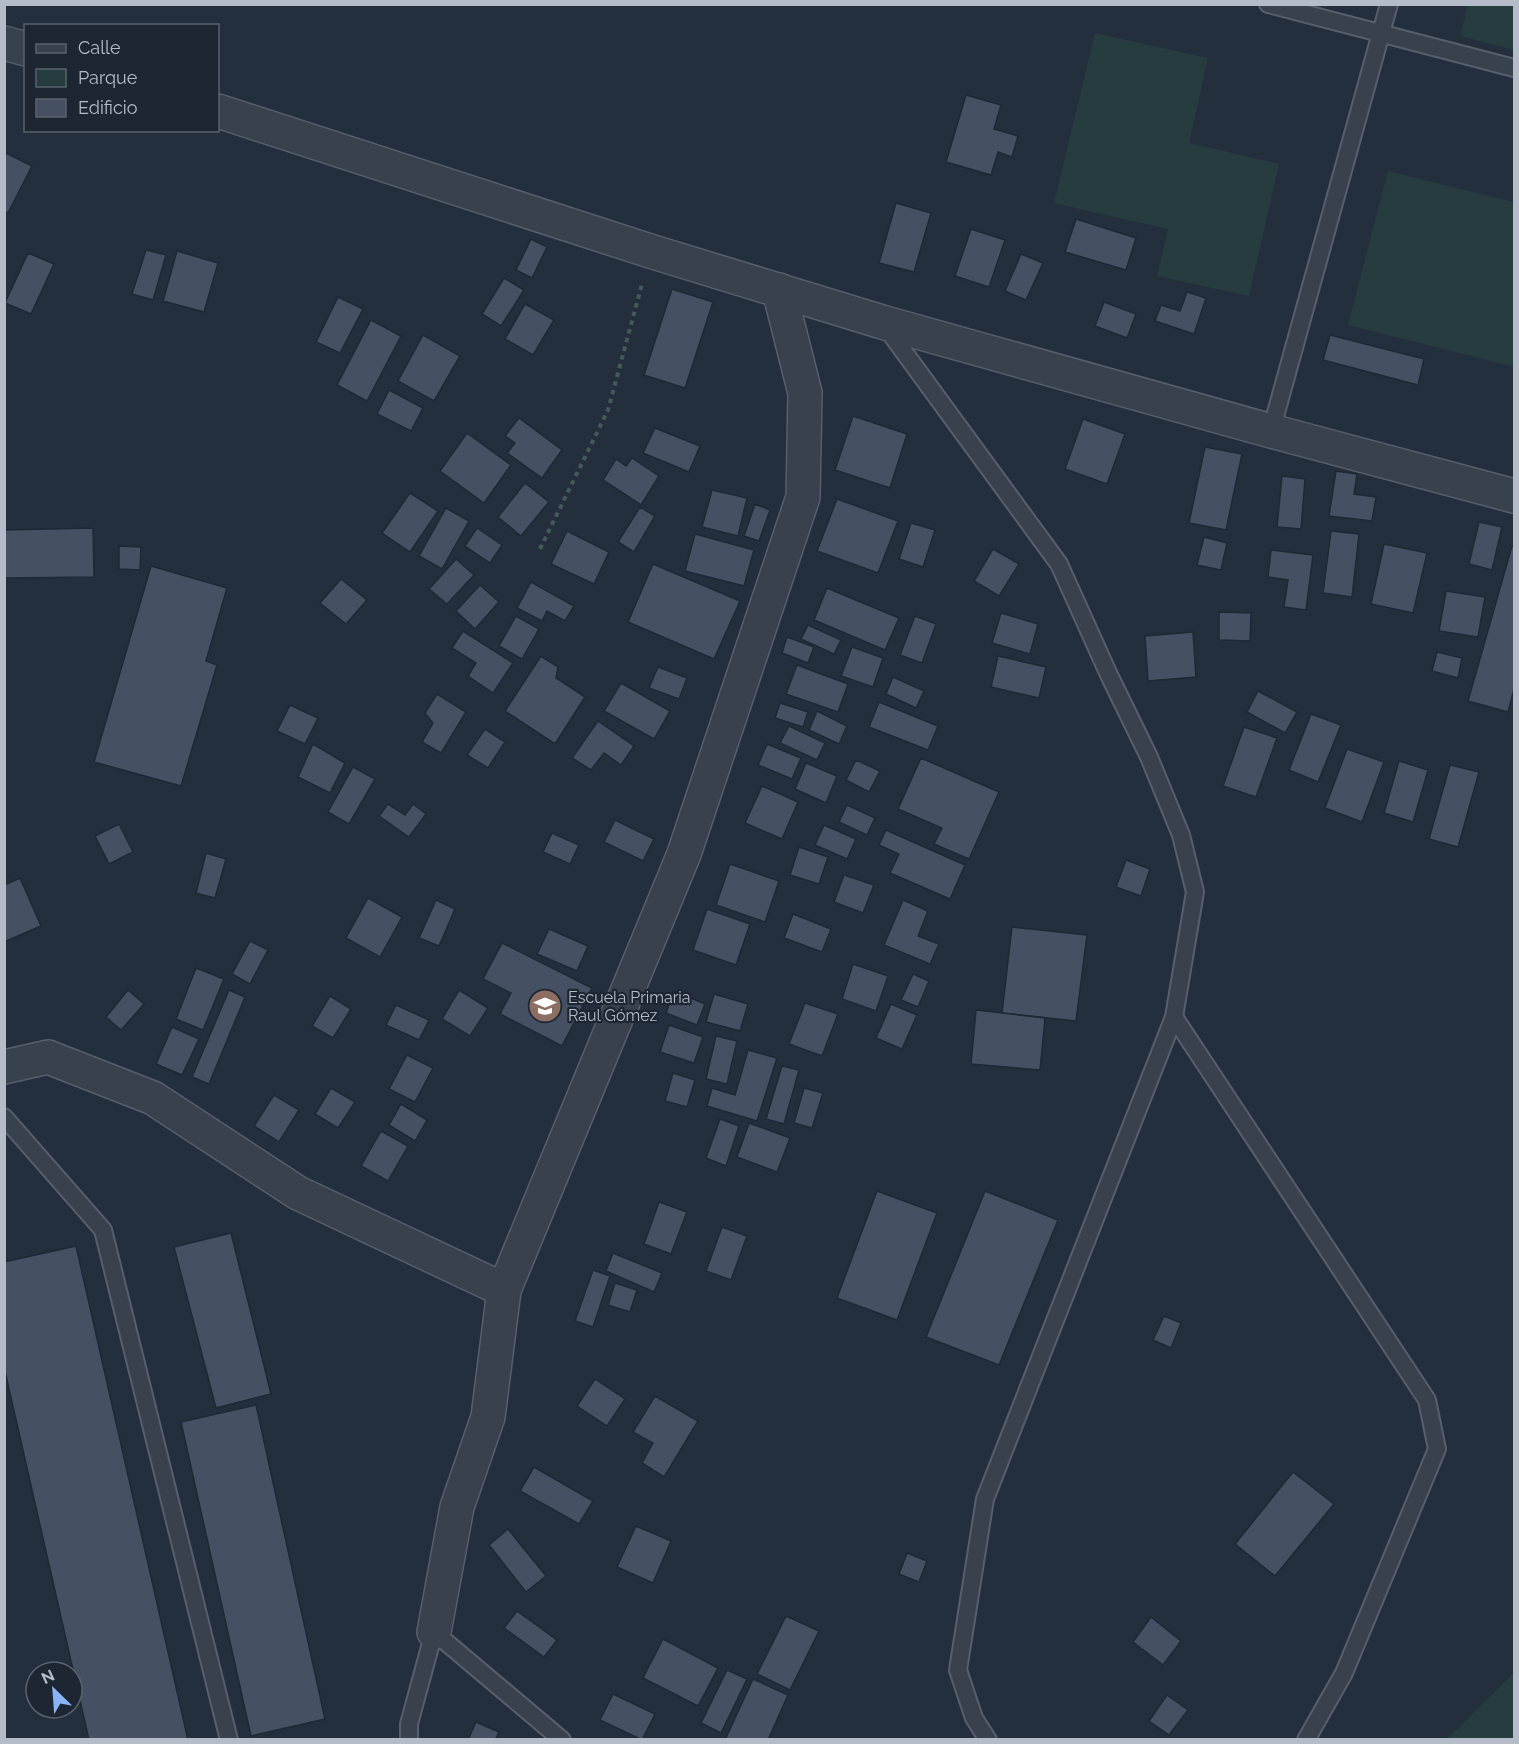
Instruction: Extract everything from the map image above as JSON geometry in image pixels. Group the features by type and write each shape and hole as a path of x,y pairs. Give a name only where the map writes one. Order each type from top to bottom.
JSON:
{"street":[{"path":"4,43 24,48"},
{"path":"219,111 650,251 882,322 1271,431 1515,496"},
{"path":"434,1632 457,1507 488,1417 504,1290 684,854 803,497 805,393 779,290"},
{"path":"4,1067 48,1057 153,1098 298,1193 504,1290"}],"lane":[{"path":"1268,4 1515,68"},
{"path":"1271,431 1389,4"},
{"path":"882,322 1059,564 1149,757 1181,835 1195,892 1174,1017 985,1499 958,1670 974,1718 988,1740"},
{"path":"1174,1017 1427,1400 1437,1449 1344,1672 1306,1740"},
{"path":"4,1117 103,1230 229,1740"},
{"path":"409,1740 409,1724 434,1632 562,1740"}],"path":[{"path":"540,549 608,410 650,251"}],"green space":[{"path":"1468,5 1514,5 1514,50 1460,36"},
{"path":"1095,33 1208,58 1189,143 1279,164 1249,296 1157,276 1168,229 1054,203"},
{"path":"1388,171 1514,202 1514,367 1348,325"},
{"path":"1514,1673 1514,1739 1447,1739"}],"building":[{"path":"966,95 1001,105 994,129 1018,136 1012,157 998,152 991,175 946,162"},
{"path":"4,152 32,166 8,213 4,211"},
{"path":"896,203 931,213 914,272 879,263"},
{"path":"1076,219 1136,238 1126,270 1065,252"},
{"path":"971,229 1005,240 989,287 955,276"},
{"path":"531,239 547,247 532,278 516,270"},
{"path":"146,250 166,255 153,300 132,294"},
{"path":"177,251 218,263 204,312 163,301"},
{"path":"28,253 54,264 31,314 5,303"},
{"path":"1021,254 1043,263 1026,300 1005,291"},
{"path":"504,278 524,290 501,326 482,314"},
{"path":"672,289 713,302 685,388 644,375"},
{"path":"1187,292 1206,298 1194,334 1155,321 1161,305 1180,311"},
{"path":"338,297 363,309 340,353 316,342"},
{"path":"1104,302 1136,314 1127,338 1095,326"},
{"path":"525,304 554,320 533,355 505,339"},
{"path":"371,320 401,336 367,401 337,385"},
{"path":"423,335 460,356 434,401 398,381"},
{"path":"1330,335 1424,359 1418,385 1323,360"},
{"path":"389,390 423,408 411,431 377,414"},
{"path":"853,416 907,434 890,488 835,470"},
{"path":"519,418 562,450 542,478 507,453 515,443 505,436"},
{"path":"1083,419 1125,434 1107,484 1065,469"},
{"path":"655,428 700,446 689,472 643,453"},
{"path":"467,433 511,465 484,503 440,471"},
{"path":"1205,447 1242,454 1226,530 1189,523"},
{"path":"632,458 659,476 641,505 603,480 616,459 626,466"},
{"path":"1336,471 1357,474 1354,494 1376,497 1372,521 1329,516"},
{"path":"1282,476 1305,479 1301,529 1277,527"},
{"path":"525,483 549,502 521,536 498,517"},
{"path":"712,490 747,498 738,536 702,527"},
{"path":"410,493 438,511 410,552 382,533"},
{"path":"837,499 898,521 878,573 817,551"},
{"path":"755,504 770,510 759,541 744,536"},
{"path":"640,507 655,516 634,552 618,542"},
{"path":"446,508 469,521 442,569 419,556"},
{"path":"1479,522 1502,527 1492,570 1469,564"},
{"path":"911,523 935,530 923,567 899,559"},
{"path":"93,528 94,577 4,578 4,530"},
{"path":"477,528 502,545 490,563 465,546"},
{"path":"567,531 609,552 594,584 551,564"},
{"path":"1331,531 1359,534 1352,597 1323,593"},
{"path":"695,534 754,550 744,586 685,571"},
{"path":"1204,537 1227,543 1221,570 1197,565"},
{"path":"1384,544 1427,553 1413,613 1371,604"},
{"path":"119,546 141,547 140,570 119,569"},
{"path":"1512,546 1514,547 1514,689 1508,712 1468,701"},
{"path":"993,549 1019,564 999,596 974,581"},
{"path":"1271,550 1313,555 1306,610 1284,607 1288,580 1268,577"},
{"path":"456,559 474,575 447,604 429,589"},
{"path":"653,564 740,601 714,659 628,622"},
{"path":"151,566 227,588 206,661 217,665 181,786 94,762"},
{"path":"341,579 367,600 346,624 320,603"},
{"path":"531,582 574,606 565,621 547,611 542,621 517,608"},
{"path":"480,585 499,602 475,629 456,611"},
{"path":"827,588 899,618 885,650 814,620"},
{"path":"1446,591 1485,597 1478,637 1439,631"},
{"path":"1219,612 1251,613 1250,641 1219,640"},
{"path":"1001,613 1038,624 1030,654 992,643"},
{"path":"516,616 539,629 522,659 499,646"},
{"path":"915,616 936,624 922,663 900,655"},
{"path":"808,625 841,640 834,654 801,639"},
{"path":"463,631 513,663 493,693 468,676 476,663 452,648"},
{"path":"1193,632 1196,677 1148,681 1145,636"},
{"path":"787,637 814,647 808,663 782,653"},
{"path":"852,647 883,658 873,687 841,676"},
{"path":"1437,652 1462,658 1458,678 1432,671"},
{"path":"541,656 558,667 556,678 585,697 555,744 505,711"},
{"path":"998,656 1046,667 1039,698 991,687"},
{"path":"797,665 848,684 838,712 786,694"},
{"path":"658,667 687,678 679,699 649,688"},
{"path":"893,677 924,691 916,708 886,694"},
{"path":"621,683 670,711 654,739 604,711"},
{"path":"1258,691 1297,712 1285,733 1247,712"},
{"path":"437,694 466,712 441,753 422,742 433,723 425,713"},
{"path":"879,702 938,726 928,750 869,727"},
{"path":"780,703 808,712 803,727 775,718"},
{"path":"290,705 318,718 305,744 277,731"},
{"path":"817,711 847,726 839,744 809,730"},
{"path":"1311,714 1341,725 1318,782 1289,770"},
{"path":"598,721 634,746 621,765 604,753 591,770 572,758"},
{"path":"789,726 825,743 817,760 780,743"},
{"path":"1244,727 1277,738 1256,797 1223,786"},
{"path":"485,729 505,742 488,768 467,755"},
{"path":"313,744 345,763 330,793 298,777"},
{"path":"767,744 801,758 792,779 758,765"},
{"path":"1347,749 1384,762 1362,822 1325,808"},
{"path":"921,758 999,792 969,859 934,844 942,828 898,809"},
{"path":"856,760 880,771 869,792 846,780"},
{"path":"1399,761 1428,770 1413,822 1384,813"},
{"path":"806,763 837,776 826,803 795,789"},
{"path":"1450,765 1479,772 1458,847 1429,839"},
{"path":"353,767 375,779 349,824 328,812"},
{"path":"762,786 798,802 782,839 745,823"},
{"path":"388,804 405,815 413,804 426,814 409,837 379,816"},
{"path":"847,805 875,818 867,835 839,822"},
{"path":"615,820 654,839 643,861 604,842"},
{"path":"119,824 133,852 109,864 95,836"},
{"path":"824,825 856,839 847,859 815,845"},
{"path":"886,830 965,865 950,899 890,873 899,854 879,845"},
{"path":"552,833 579,845 570,864 543,852"},
{"path":"799,847 828,857 819,884 790,875"},
{"path":"206,853 226,859 215,898 196,893"},
{"path":"1126,860 1150,869 1141,896 1116,887"},
{"path":"730,864 779,881 765,922 716,905"},
{"path":"844,875 874,885 863,913 834,902"},
{"path":"20,878 41,926 4,942 4,885"},
{"path":"368,898 402,917 380,957 346,938"},
{"path":"436,900 455,909 439,946 419,938"},
{"path":"903,900 928,911 918,936 939,944 930,964 884,945"},
{"path":"707,909 750,924 736,965 693,950"},
{"path":"793,914 831,929 822,952 784,938"},
{"path":"1012,927 1087,935 1076,1021 1002,1013"},
{"path":"549,929 588,946 577,971 537,954"},
{"path":"250,941 268,950 250,984 232,974"},
{"path":"502,943 592,988 562,1046 500,1014 511,993 483,979"},
{"path":"853,964 888,976 876,1011 842,999"},
{"path":"196,968 224,979 203,1030 176,1019"},
{"path":"913,974 929,981 918,1007 901,1000"},
{"path":"128,990 144,1004 121,1030 106,1017"},
{"path":"229,990 245,997 209,1084 192,1077"},
{"path":"459,990 488,1008 470,1036 442,1019"},
{"path":"674,991 705,1004 697,1025 666,1013"},
{"path":"714,994 748,1004 740,1031 706,1022"},
{"path":"330,996 351,1009 333,1038 312,1026"},
{"path":"805,1003 838,1014 822,1056 789,1044"},
{"path":"891,1004 917,1015 902,1049 876,1038"},
{"path":"396,1005 429,1020 419,1040 386,1025"},
{"path":"976,1010 1045,1018 1040,1070 971,1064"},
{"path":"669,1025 703,1037 694,1063 660,1052"},
{"path":"172,1027 199,1039 182,1075 156,1064"},
{"path":"716,1036 737,1041 727,1084 706,1079"},
{"path":"748,1050 777,1058 757,1121 707,1106 712,1088 735,1095"},
{"path":"407,1055 433,1068 415,1102 389,1089"},
{"path":"782,1066 799,1070 784,1124 766,1119"},
{"path":"673,1073 695,1080 687,1107 665,1101"},
{"path":"331,1088 355,1102 338,1128 315,1114"},
{"path":"804,1088 823,1093 812,1128 794,1123"},
{"path":"274,1095 299,1110 279,1142 254,1126"},
{"path":"401,1104 427,1120 415,1141 389,1125"},
{"path":"720,1119 739,1126 726,1166 706,1158"},
{"path":"749,1123 790,1138 777,1172 737,1157"},
{"path":"381,1131 408,1146 388,1181 361,1166"},
{"path":"877,1191 937,1213 897,1320 837,1298"},
{"path":"985,1191 1058,1220 999,1365 926,1337"},
{"path":"659,1202 687,1212 671,1254 644,1244"},
{"path":"722,1227 747,1236 731,1280 706,1271"},
{"path":"231,1233 271,1394 216,1408 174,1247"},
{"path":"76,1246 188,1740 89,1740 84,1718 84,1660 71,1660 4,1367 4,1262"},
{"path":"613,1253 662,1273 654,1292 606,1271"},
{"path":"593,1270 610,1276 593,1327 575,1321"},
{"path":"615,1283 637,1290 630,1312 608,1305"},
{"path":"1164,1316 1181,1323 1171,1348 1153,1340"},
{"path":"595,1379 625,1399 607,1426 577,1406"},
{"path":"655,1396 698,1421 664,1477 642,1463 653,1443 633,1432"},
{"path":"256,1405 325,1719 251,1736 181,1422"},
{"path":"534,1467 593,1501 579,1524 520,1491"},
{"path":"1293,1472 1334,1504 1275,1576 1235,1544"},
{"path":"636,1526 671,1541 653,1583 617,1567"},
{"path":"508,1529 546,1576 526,1592 489,1545"},
{"path":"907,1553 927,1561 919,1582 899,1574"},
{"path":"517,1611 557,1640 544,1657 504,1628"},
{"path":"786,1616 819,1631 790,1690 757,1674"},
{"path":"1151,1617 1181,1641 1163,1665 1133,1642"},
{"path":"663,1639 718,1668 698,1706 643,1678"},
{"path":"727,1670 747,1679 721,1733 701,1723"},
{"path":"753,1679 788,1695 768,1740 725,1740"},
{"path":"613,1694 655,1714 642,1740 600,1720"},
{"path":"1167,1695 1188,1710 1169,1735 1149,1721"},
{"path":"476,1722 499,1732 495,1740 468,1740"}],"place":[{"name":"Escuela Primaria Raul Gómez","path":"545,1006"}]}
